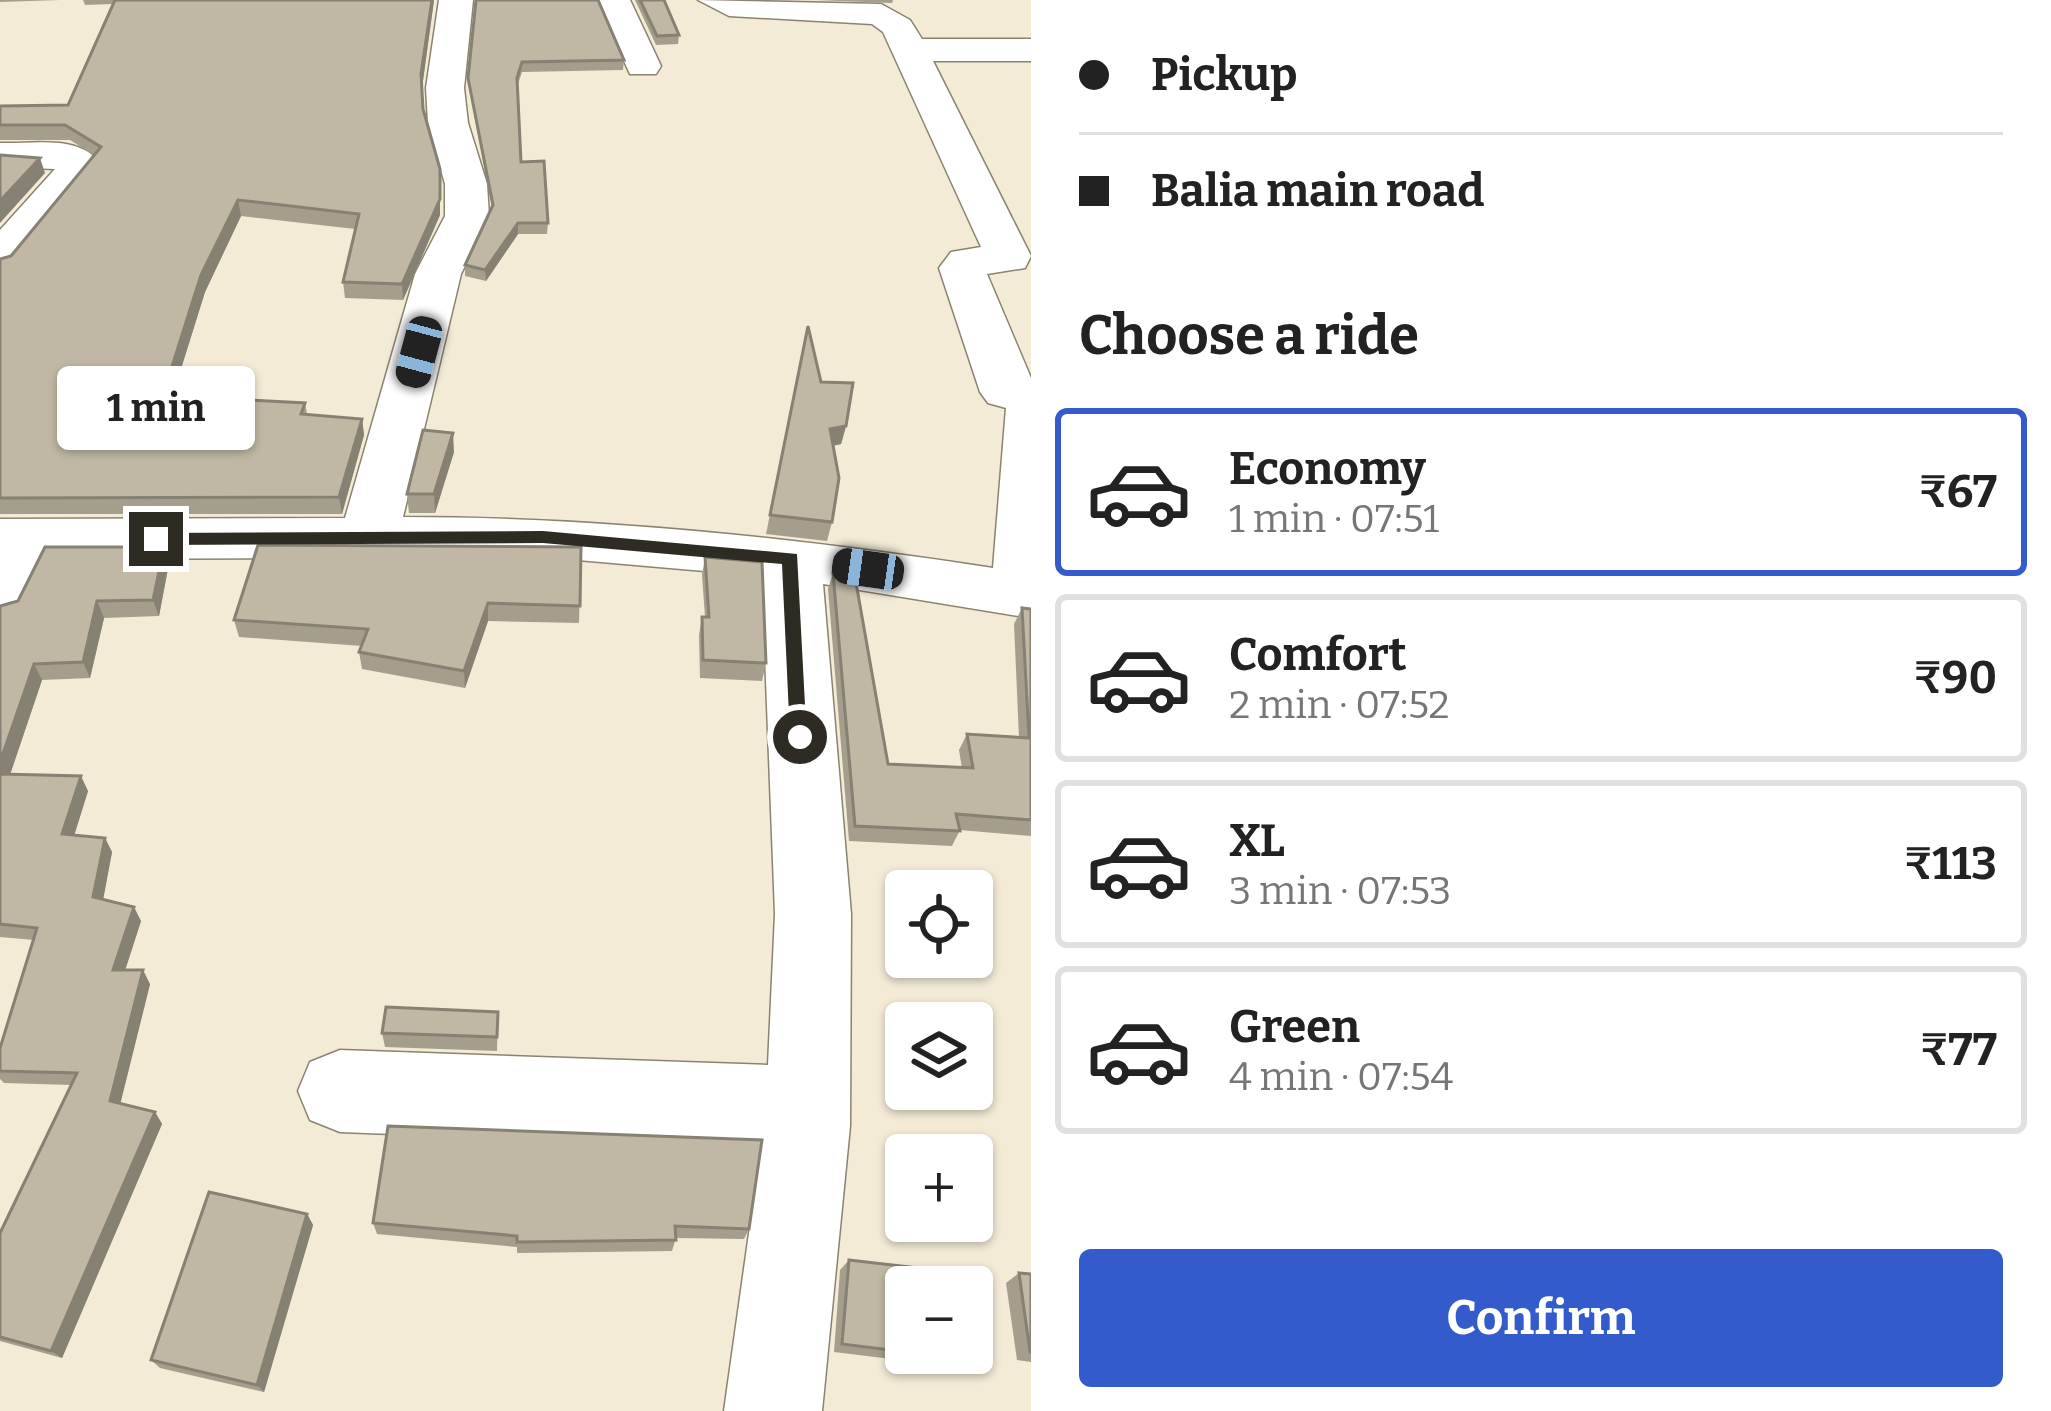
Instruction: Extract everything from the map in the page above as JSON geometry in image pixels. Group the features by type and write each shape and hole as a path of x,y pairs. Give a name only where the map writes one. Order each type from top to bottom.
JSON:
{"street":[{"path":"369,536 439,274 467,216 466,184 448,123 445,88 456,0"},
{"path":"476,0 494,0"},
{"path":"614,0 644,66"},
{"path":"716,0 729,6 880,14 898,27 1010,258 967,262 962,268 1006,392 1031,394"},
{"path":"909,50 1018,50 1031,93"},
{"path":"0,155 75,157 81,165 0,258"},
{"path":"0,599 14,540 369,536 566,538 791,558 1026,595 1031,409"},
{"path":"773,1411 808,1108 813,914 791,558"},
{"path":"340,1091 808,1108"}],"building":[{"path":"115,0 432,0 421,74 423,109 440,169 440,199 402,284 343,282 359,214 238,200 201,275 154,423 240,426 250,400 305,403 301,414 362,419 339,497 0,498 0,259 11,256 101,147 65,125 0,125 0,106 68,105"},
{"path":"476,0 598,0 624,60 522,62 517,78 521,162 544,161 548,223 518,223 485,270 465,265 493,205 468,78"},
{"path":"640,0 664,0 679,35 657,36"},
{"path":"0,155 40,158 0,201"},
{"path":"808,326 821,382 853,383 846,426 830,429 839,478 832,522 770,515"},
{"path":"423,430 453,433 434,494 407,494"},
{"path":"258,545 581,547 580,606 488,603 464,671 359,652 368,629 234,620"},
{"path":"45,547 164,547 153,600 97,601 83,662 34,664 0,762 0,606 18,601"},
{"path":"705,557 762,562 766,663 703,660 702,617 709,617"},
{"path":"833,573 855,577 888,764 973,768 967,734 1029,738 1022,608 1031,609 1031,820 956,814 960,831 855,826"},
{"path":"0,774 81,776 62,834 105,838 93,897 134,907 113,970 143,970 110,1101 155,1112 51,1351 0,1337 0,1233 77,1073 0,1071 0,1048 37,928 0,924"},
{"path":"386,1007 498,1012 497,1037 382,1033"},
{"path":"388,1126 762,1140 749,1229 675,1226 676,1240 517,1242 517,1236 373,1223"},
{"path":"209,1192 307,1214 257,1385 151,1360"},
{"path":"849,1260 902,1266 885,1266 885,1349 842,1344"},
{"path":"1019,1273 1031,1274 1031,1352 1030,1352"}],"route":[{"path":"156,539 543,537 791,558 800,737"}]}
